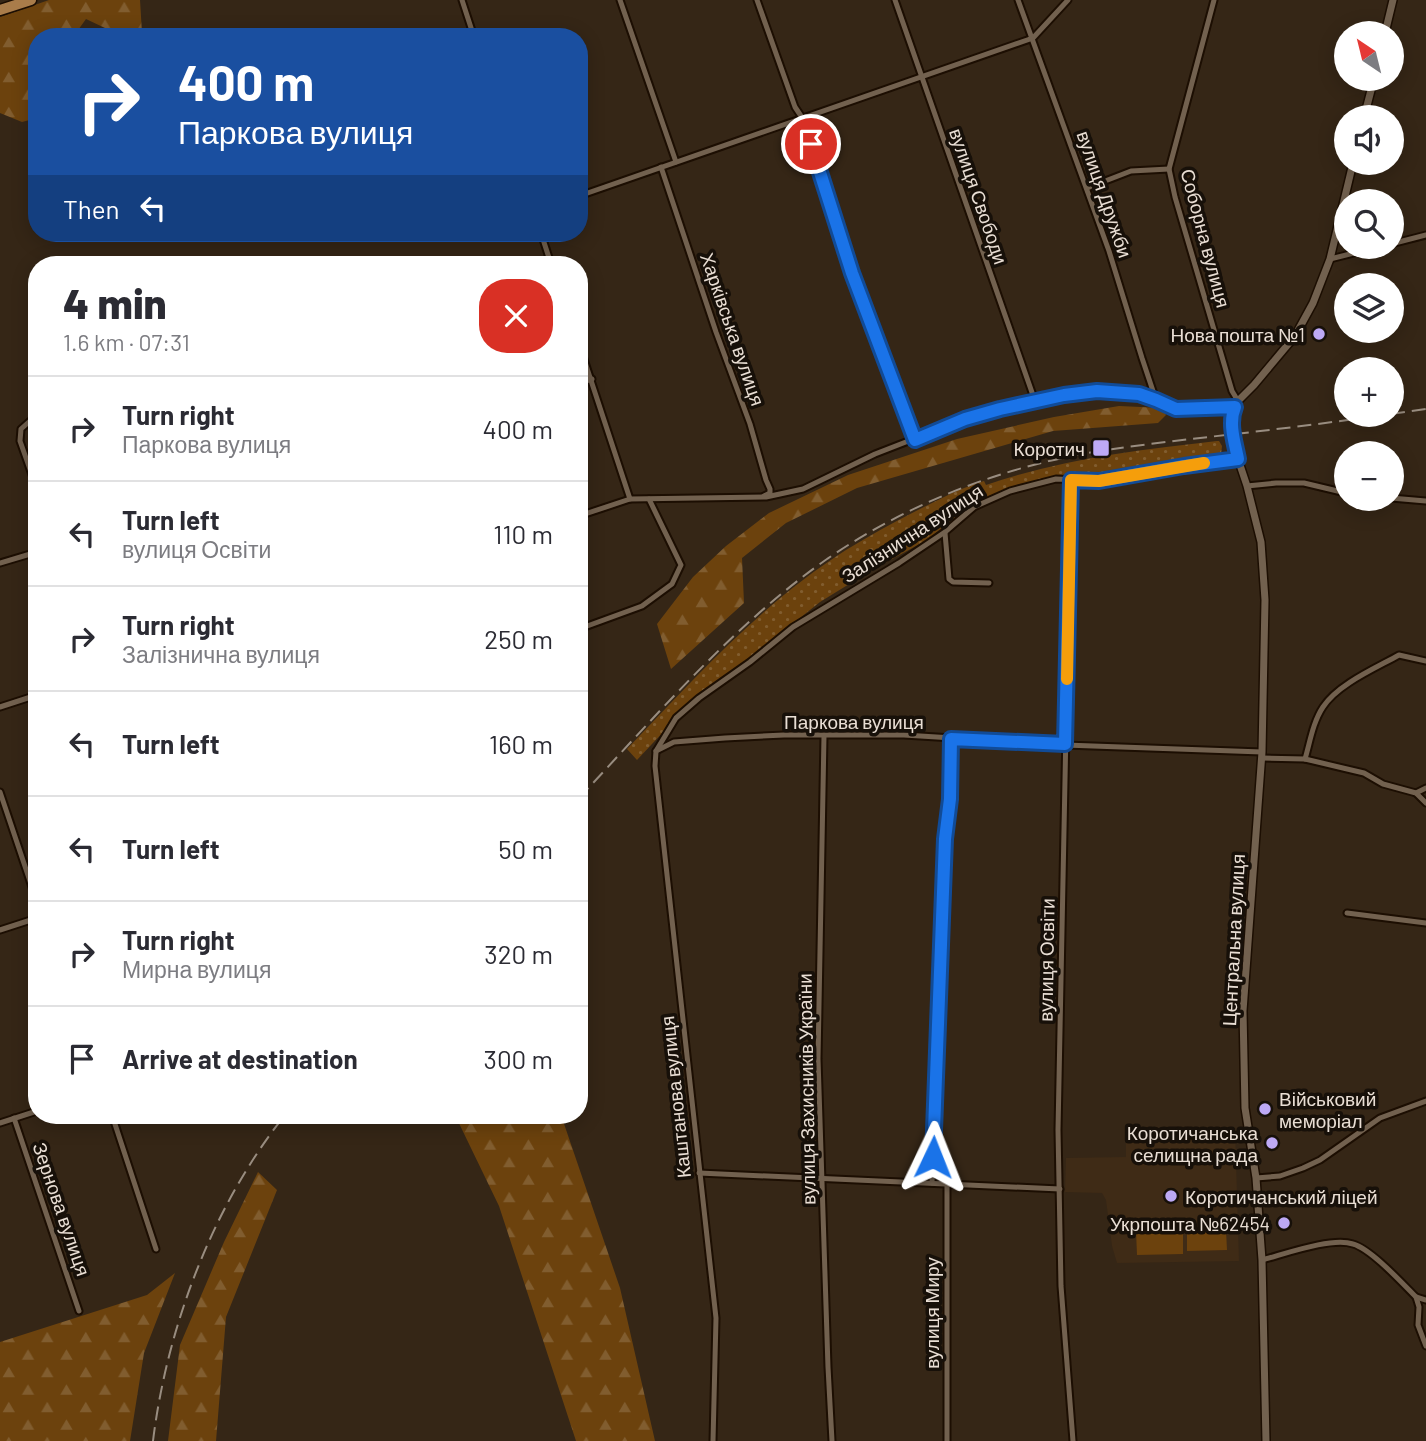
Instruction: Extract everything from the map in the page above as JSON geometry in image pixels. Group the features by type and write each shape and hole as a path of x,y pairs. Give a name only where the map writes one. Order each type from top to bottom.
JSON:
{"highway":[{"path":"0,10 31,0"}],"street":[{"path":"462,0 471,28"},
{"path":"620,0 676,162"},
{"path":"757,0 794,107 803,119 852,273 915,440"},
{"name":"вулиця Свободи","path":"895,0 1035,401"},
{"name":"вулиця Дружби","path":"1018,0 1109,251 1156,400"},
{"path":"588,193 1033,38 1068,0"},
{"name":"Соборна вулиця","path":"1214,0 1169,169 1236,404"},
{"path":"1388,21 1393,0"},
{"name":"Харківська вулиця","path":"661,167 771,489 770,493 762,497"},
{"path":"1087,188 1131,171 1169,169"},
{"path":"588,513 630,499 783,495 803,489 876,454 965,419 1064,395 1097,391 1139,394 1176,409 1236,404 1296,336 1313,303 1330,259 1350,175"},
{"path":"1404,240 1426,235"},
{"path":"1330,259 1334,258"},
{"path":"588,368 630,499"},
{"path":"588,380 592,379"},
{"name":"Центральна вулиця","path":"1236,404 1231,415 1235,444 1261,542 1265,600 1262,755 1242,1012 1245,1108 1256,1178 1262,1260 1266,1441"},
{"path":"28,423 21,429 20,441 28,464"},
{"name":"Залізнична вулиця","path":"656,751 676,718 699,698 793,627 945,533 974,507 992,498 1056,479 1099,481 1238,459"},
{"name":"вулиця Освіти","path":"1071,480 1058,1116 1060,1286 1073,1441"},
{"path":"1247,486 1304,483 1334,490"},
{"path":"588,626 642,606 672,584 681,565 649,499"},
{"path":"1404,499 1426,501"},
{"path":"945,533 948,576 951,581 989,583"},
{"path":"0,563 28,555"},
{"path":"1305,759 1317,719 1323,706 1335,694 1399,655 1426,661"},
{"path":"0,707 28,698"},
{"name":"Паркова вулиця","path":"656,751 674,742 784,736 904,735 1262,755 1305,759 1364,773 1383,784 1416,793 1426,803"},
{"name":"вулиця Захисників України","path":"824,736 818,1059 832,1441"},
{"path":"932,1183 951,739"},
{"name":"Каштанова вулиця","path":"656,751 655,766 716,1318 713,1441"},
{"path":"1416,793 1426,788"},
{"path":"0,792 28,875"},
{"path":"1346,913 1426,923"},
{"path":"0,930 28,921"},
{"path":"1256,1178 1280,1176 1303,1168 1320,1160 1380,1118 1426,1101"},
{"path":"0,1123 28,1114"},
{"name":"Зернова вулиця","path":"14,1118 79,1311"},
{"path":"115,1124 156,1249"},
{"path":"699,1173 1060,1189"},
{"name":"вулиця Миру","path":"947,1184 947,1441"},
{"path":"1262,1260 1336,1242 1351,1243 1370,1253 1416,1297 1426,1300"},
{"path":"1416,1297 1419,1307 1418,1325 1426,1346"}],"shaded area":[{"name":"Коротичанський ліцей","path":"1126,1128 1235,1128 1239,1261 1117,1263 1106,1200 1102,1193 1065,1192 1066,1158 1126,1157"}],"green space":[{"path":"49,0 140,0 142,28 105,28 86,19 80,28 28,28 28,120 22,122 0,113 0,17"},
{"path":"1119,406 1162,408 1166,415 1158,423 1053,431 857,488 786,523 742,558 744,603 671,669 657,624 693,577 726,546 769,513 848,475 957,439 1054,417"},
{"path":"1219,441 1222,446 1221,455 1216,458 1101,478 1067,478 993,498 955,517 927,540 820,602 681,713 637,760 627,749 730,643 786,593 846,550 907,516 984,481 986,485 1043,468 1100,457"},
{"path":"459,1124 564,1124 620,1288 655,1441 576,1441 499,1206"},
{"path":"258,1172 277,1190 226,1317 216,1441 168,1441 180,1345 224,1242"},
{"path":"1183,1230 1183,1254 1137,1255 1136,1231"},
{"path":"1226,1230 1227,1250 1187,1251 1187,1231"},
{"path":"175,1273 144,1353 130,1441 0,1441 0,1342 147,1295"}],"railway":[{"path":"1404,412 1426,409"},
{"path":"588,788 697,672 760,613 827,559 906,513 990,478 1066,457 1334,422"},
{"path":"153,1441 169,1355 197,1269 236,1188 278,1124"}],"slow traffic":[{"path":"1067,679 1071,480 1099,481 1204,463"}],"place":[{"name":"Нова пошта №1","path":"1319,334"},
{"name":"Коротич","path":"1101,448"},
{"name":"Військовий меморіал","path":"1265,1109"},
{"name":"Коротичанська селищна рада","path":"1272,1143"},
{"name":"Коротичанський ліцей","path":"1171,1196"},
{"name":"Укрпошта №62454","path":"1284,1223"}],"route":[{"path":"811,144 852,273 915,440 965,419 1000,409 1097,391 1139,394 1176,409 1235,407 1231,415 1238,459 1099,481 1071,480 1065,744 951,739 933,1157"}]}
